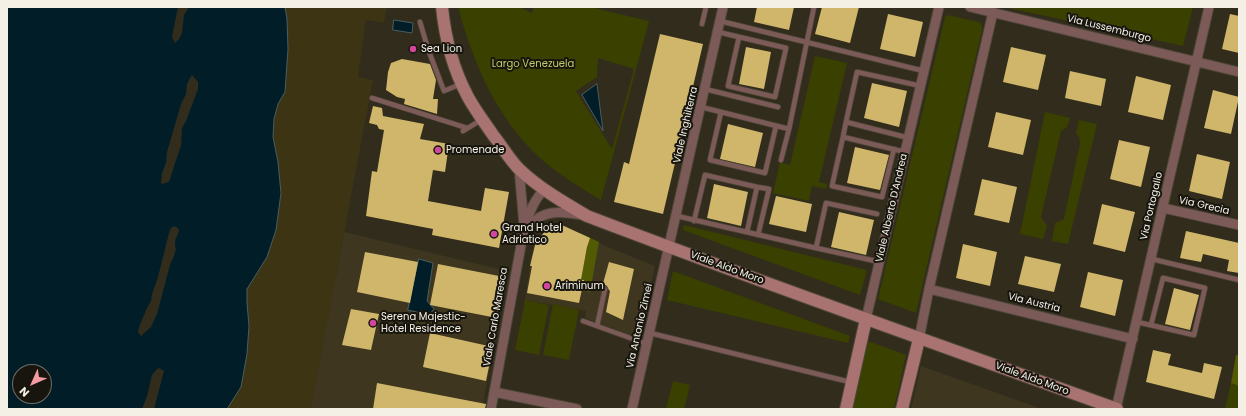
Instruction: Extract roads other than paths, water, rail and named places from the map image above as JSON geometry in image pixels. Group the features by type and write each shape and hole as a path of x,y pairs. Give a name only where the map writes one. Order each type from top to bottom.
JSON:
{"street":[{"name":"Viale Aldo Moro","path":"442,7 450,51 461,84 482,119 519,168 545,189 587,216 919,339 1117,409"},
{"name":"Viale Inghilterra","path":"670,247 723,7"},
{"name":"Viale Alberto D'Andrea","path":"846,409 939,7"},
{"name":"Via Lussemburgo","path":"970,7 1239,72"},
{"name":"Via Portogallo","path":"1117,409 1209,7"},
{"path":"902,409 993,12"},
{"name":"Viale Carlo Maresca","path":"519,168 524,229"},
{"name":"Viale Carlo Maresca","path":"491,409 524,229 538,196 545,189"},
{"name":"Via Grecia","path":"1163,208 1239,225"},
{"path":"524,229 541,217 552,214 564,212 587,216"},
{"name":"Via Antonio Zimei","path":"632,409 670,247"},
{"name":"Via Austria","path":"929,289 1133,339"},
{"path":"494,392 577,409"}],"lane":[{"path":"702,24 706,7"},
{"path":"781,160 789,129 814,7"},
{"path":"720,21 924,70"},
{"path":"420,22 428,49 444,91 461,84"},
{"path":"718,32 786,48 774,97 728,86 739,37"},
{"path":"894,149 882,197 832,186 857,72 921,86"},
{"path":"705,89 778,107"},
{"path":"372,98 465,130 482,119"},
{"path":"701,107 789,129"},
{"path":"720,112 710,160 765,173 776,126"},
{"path":"846,122 909,138"},
{"path":"843,137 906,152"},
{"path":"694,220 704,175 768,189 758,235"},
{"path":"747,232 757,187"},
{"path":"816,248 826,203 877,214"},
{"path":"676,216 880,262"},
{"path":"1152,259 1239,280"},
{"path":"1137,322 1194,335 1205,288 1163,278 1151,325"},
{"path":"596,326 605,290"},
{"path":"583,322 647,344"},
{"path":"650,333 852,382"}],"water":[{"path":"7,7 285,7 288,49 285,92 278,104 274,119 273,137 278,162 281,193 276,230 267,257 247,289 249,326 247,354 241,387 227,409 7,409"},
{"path":"394,20 413,23 412,33 393,30"},
{"path":"597,84 603,131 582,95"},
{"path":"419,259 433,263 427,301 434,309 429,315 408,310"}],"place":[{"name":"Sea Lion","path":"413,49"},
{"name":"Promenade","path":"438,150"},
{"name":"Grand Hotel Adriatico","path":"494,234"},
{"name":"Ariminum","path":"547,286"},
{"name":"Serena Majestic- Hotel Residence","path":"373,323"}],"park label":[{"name":"Largo Venezuela","path":"533,64"}]}
